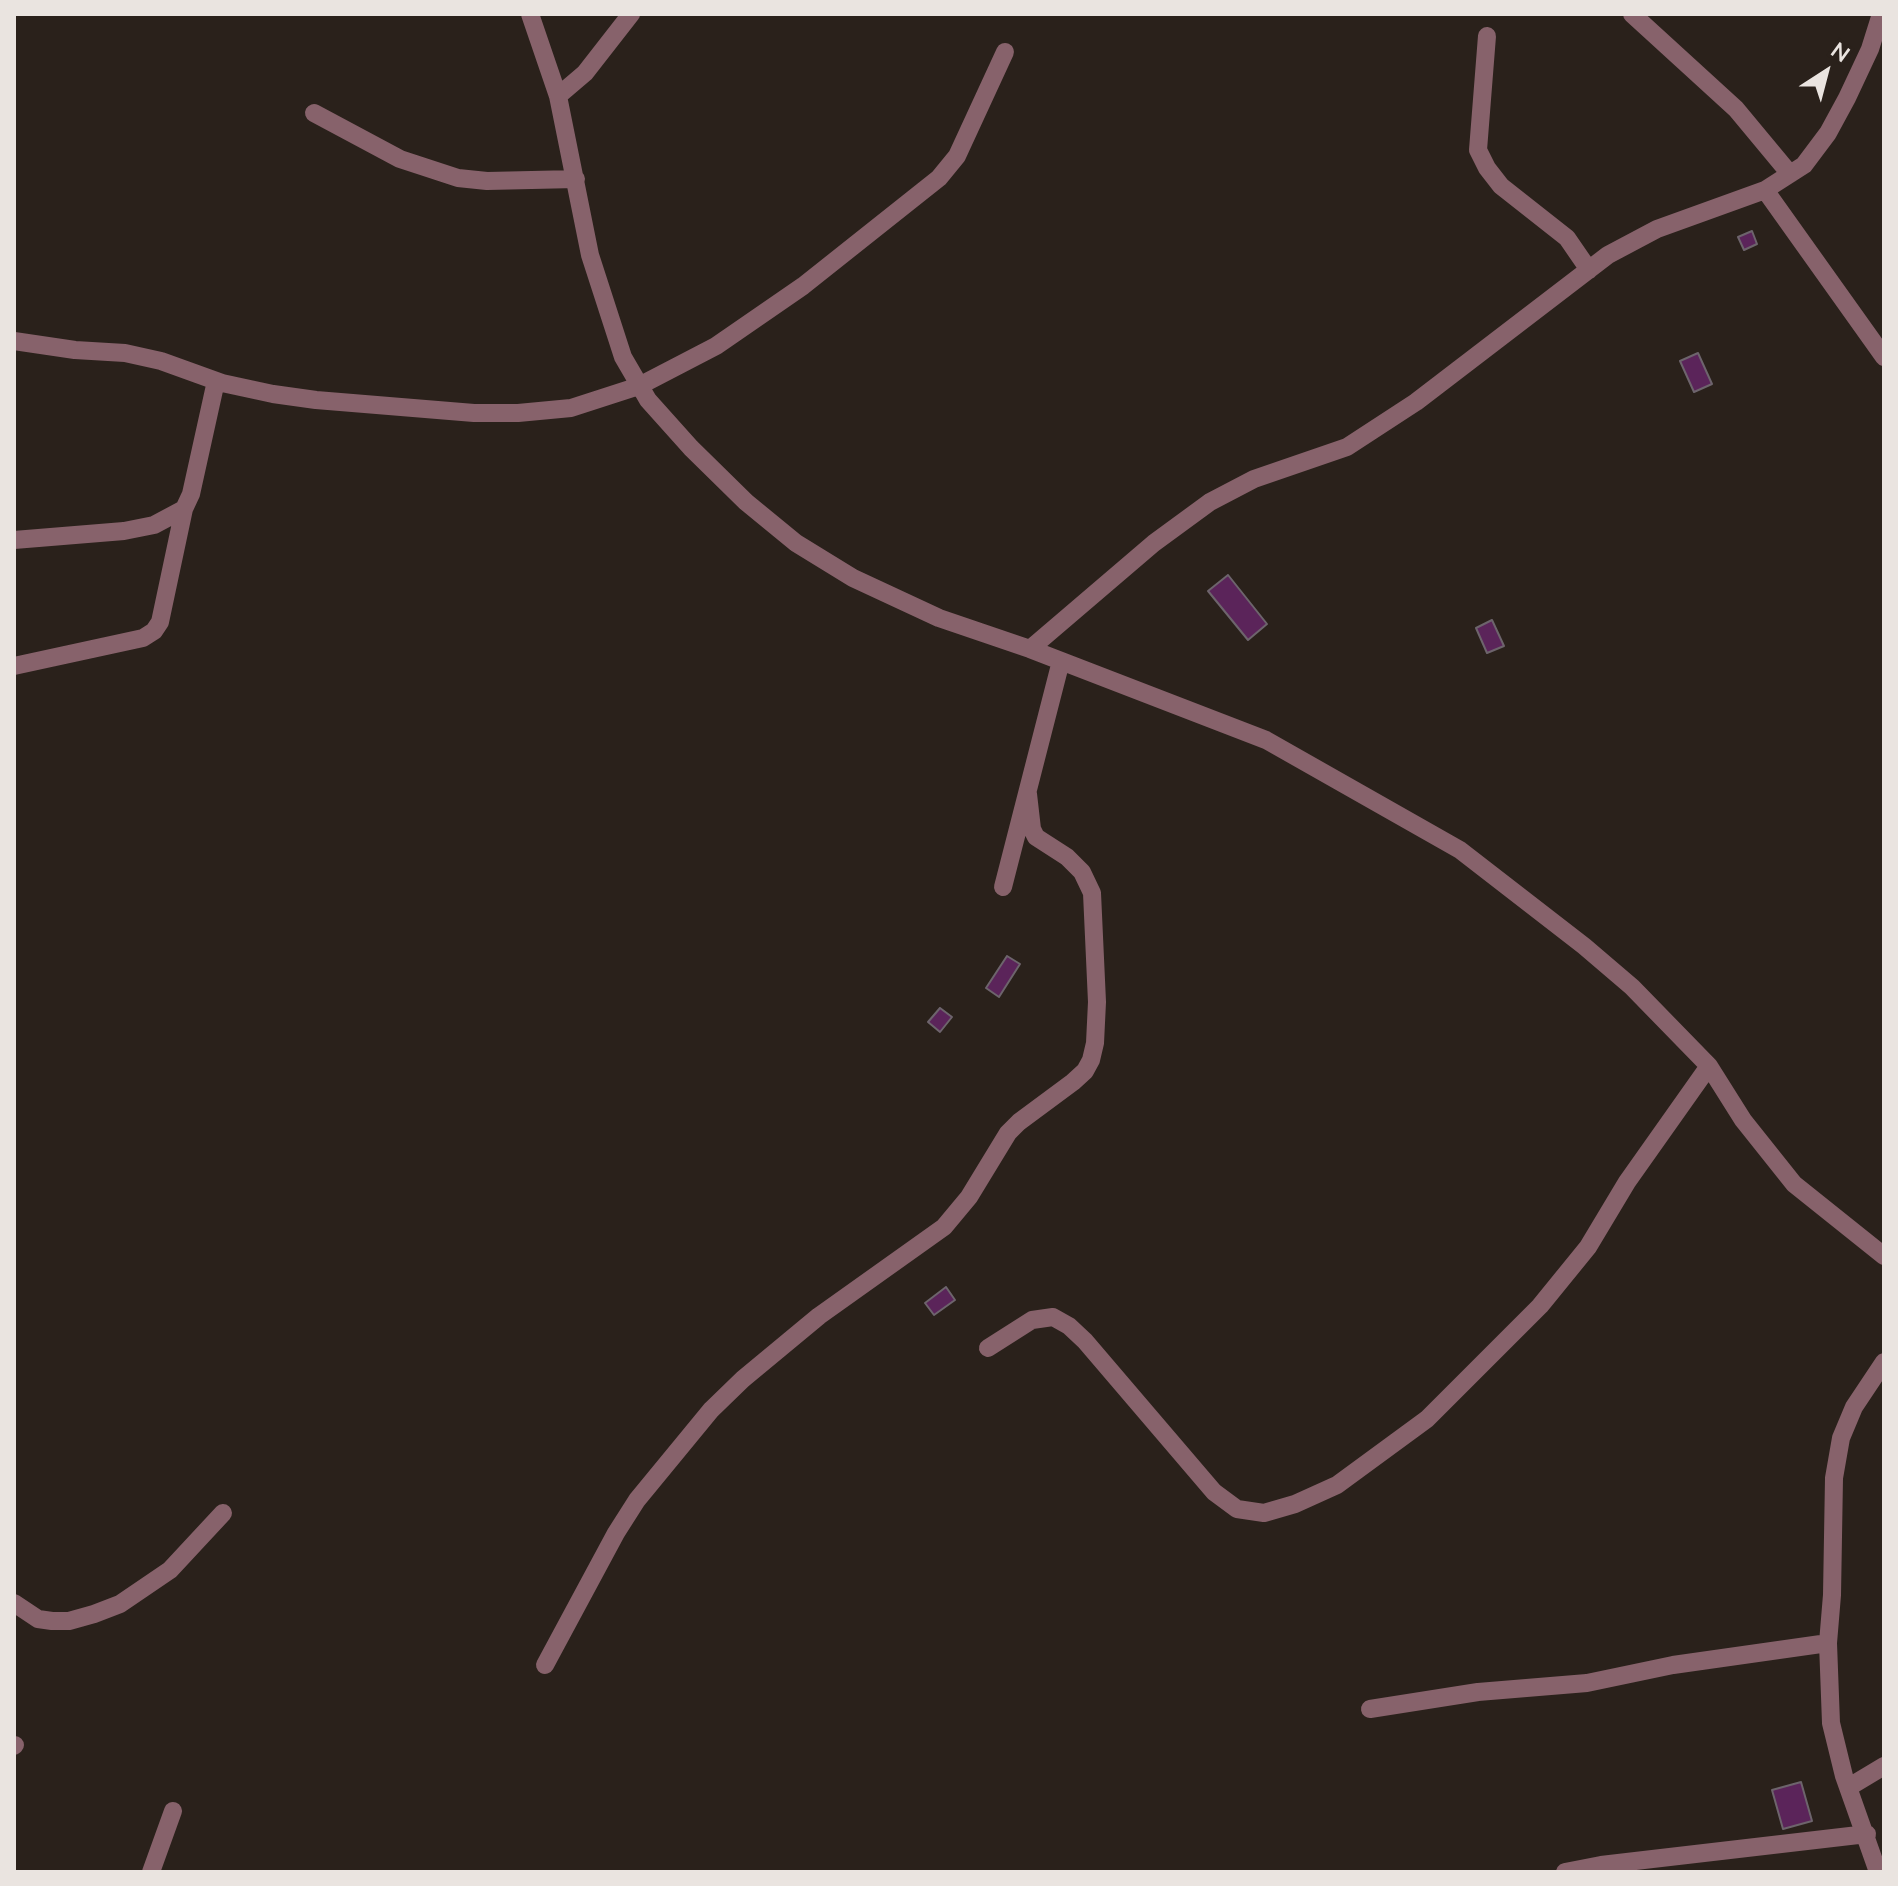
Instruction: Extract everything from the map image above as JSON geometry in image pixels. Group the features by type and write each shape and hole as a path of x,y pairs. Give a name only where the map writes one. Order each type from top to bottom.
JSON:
{"street":[{"path":"530,14 558,96 590,255 623,357 648,400 746,502 796,543 853,578 925,611 1266,740 1460,850 1632,987 1709,1066 1743,1120 1794,1184 1884,1256"},
{"path":"558,96 585,73 631,14"},
{"path":"1632,14 1736,109 1790,174"},
{"path":"1030,649 1154,543 1210,502 1254,479 1347,447 1416,402 1608,255 1657,229 1765,190 1804,165 1828,133 1870,49 1881,14"},
{"path":"1487,36 1478,150 1501,186 1567,238 1589,270"},
{"path":"14,341 125,353 161,361 216,381 316,400 489,413 571,408 639,386 716,346 803,286 939,178 957,156 1005,52"},
{"path":"314,113 400,159 458,178 487,181 576,179"},
{"path":"1765,190 1884,357"},
{"path":"14,666 143,638 154,631 160,622 216,381"},
{"path":"14,540 139,528 170,518 184,509"},
{"path":"1003,887 1061,661"},
{"path":"545,1665 637,1500 711,1410 819,1316 944,1227 969,1197 1008,1133 1085,1071 1095,1043 1097,1002 1092,893 1082,872 1067,857 1036,837 1032,829 1028,794"},
{"path":"988,1348 1032,1320 1053,1317 1085,1341 1214,1492 1237,1509 1264,1513 1295,1504 1337,1485 1427,1419 1540,1306 1588,1247 1627,1182 1709,1066"},
{"path":"1878,1872 1831,1723 1828,1643 1834,1478 1841,1438 1854,1407 1884,1362"},
{"path":"14,1603 38,1619 52,1621 69,1621 120,1604 170,1570 223,1513"},
{"path":"1370,1709 1478,1692 1587,1683 1673,1665 1828,1643"},
{"path":"1849,1787 1884,1766"},
{"path":"151,1872 173,1811"},
{"path":"1565,1872 1615,1863 1867,1834"}],"building":[{"path":"1752,231 1757,244 1744,250 1738,237"},
{"path":"1698,353 1712,384 1694,392 1680,361"},
{"path":"1228,575 1267,624 1248,640 1208,591"},
{"path":"1492,620 1504,646 1487,653 1476,628"},
{"path":"1007,956 1020,964 999,997 986,988"},
{"path":"940,1008 952,1017 940,1032 928,1022"},
{"path":"946,1287 955,1300 934,1315 925,1303"},
{"path":"1801,1782 1812,1821 1783,1829 1772,1790"}]}
